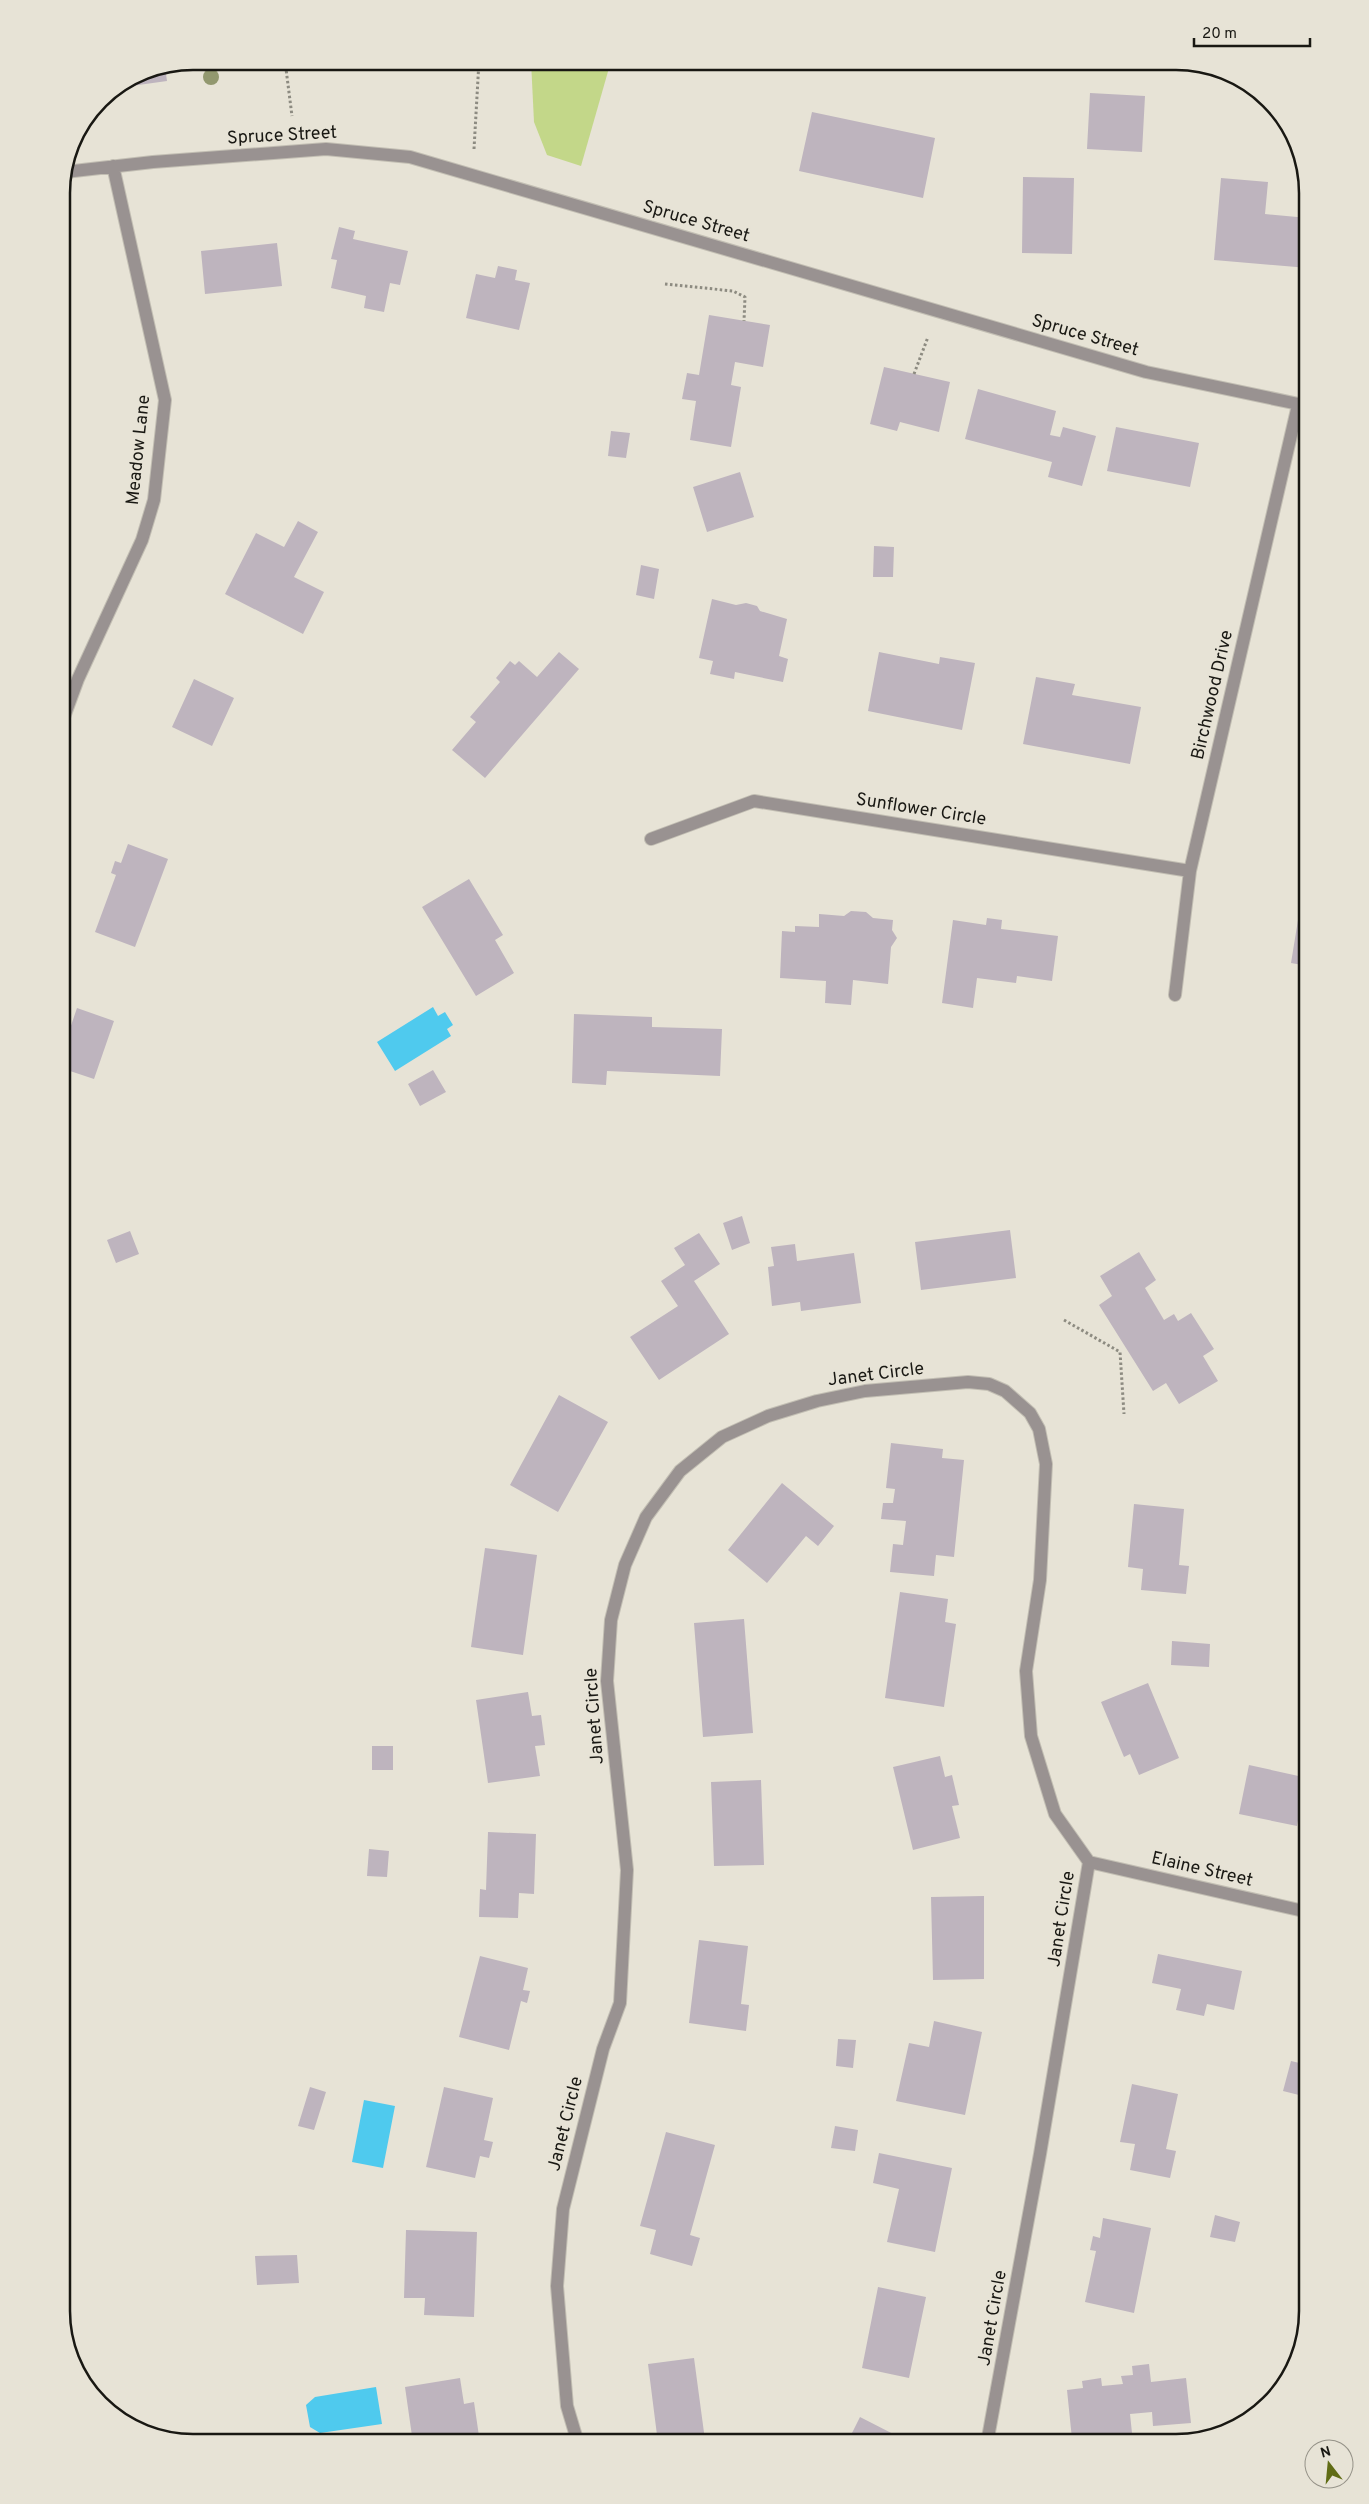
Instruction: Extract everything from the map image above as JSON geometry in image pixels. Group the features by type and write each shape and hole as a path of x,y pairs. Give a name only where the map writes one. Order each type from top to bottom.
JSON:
{"street":[{"name":"Spruce Street","path":"72,171 113,166 326,149 410,156 1146,372 1299,404"},
{"name":"Meadow Lane","path":"70,702 78,679 142,540 154,500 165,400 113,166"},
{"name":"Birchwood Drive","path":"1175,995 1190,871 1299,421"},
{"name":"Sunflower Circle","path":"651,839 754,801 1190,871"},
{"name":"Janet Circle","path":"575,2434 567,2406 557,2286 563,2209 603,2049 620,2003 627,1870 607,1681 611,1620 625,1565 646,1517 680,1471 722,1437 768,1416 817,1401 865,1391 968,1382 989,1384 1005,1391 1030,1414 1038,1429 1046,1464 1040,1580 1026,1671 1031,1736 1055,1814 1089,1862 1040,2154 989,2434"},
{"name":"Elaine Street","path":"1089,1862 1299,1910"}],"path":[{"path":"286,70 292,116"},
{"path":"473,175 479,70"},
{"path":"665,284 733,291 745,296 744,320"},
{"path":"914,374 936,311"},
{"path":"1064,1320 1120,1352 1124,1414"}],"green space":[{"path":"531,70 608,70 581,166 547,155 534,122"}],"water":[{"path":"433,1007 438,1016 445,1012 453,1025 447,1029 451,1036 395,1071 377,1042"},
{"path":"364,2100 395,2106 383,2168 352,2162"},
{"path":"376,2387 382,2424 320,2433 310,2427 306,2405 315,2397"}],"building":[{"path":"166,73 167,81 131,86"},
{"path":"1090,93 1145,96 1142,152 1087,149"},
{"path":"812,112 935,138 923,198 799,171"},
{"path":"1023,177 1074,178 1072,254 1022,253"},
{"path":"1221,178 1268,182 1265,214 1299,217 1299,267 1214,260"},
{"path":"339,227 355,231 353,239 408,251 400,285 390,283 384,312 364,308 366,296 331,288 337,260 331,259"},
{"path":"277,243 282,286 205,294 201,251"},
{"path":"498,266 517,270 515,280 530,283 519,330 466,318 476,274 495,278"},
{"path":"709,315 770,325 763,367 735,362 731,385 741,387 731,447 690,440 696,401 682,399 687,373 699,375"},
{"path":"884,367 950,382 939,432 900,422 897,431 870,424"},
{"path":"978,389 1056,411 1050,435 1060,437 1063,427 1096,436 1082,486 1048,477 1052,462 965,439"},
{"path":"1116,427 1199,443 1190,487 1107,471"},
{"path":"611,431 630,433 626,458 608,456"},
{"path":"740,472 754,517 707,532 693,487"},
{"path":"298,521 318,532 294,577 324,592 303,634 225,594 256,533 284,547"},
{"path":"874,546 894,547 893,577 873,577"},
{"path":"641,565 659,569 654,599 636,595"},
{"path":"712,599 736,605 746,603 757,606 760,611 787,619 779,656 788,659 783,682 735,672 734,679 710,674 713,661 699,658"},
{"path":"559,652 579,669 485,778 452,750 476,722 470,717 500,682 496,678 510,661 515,665 519,661 537,677"},
{"path":"879,652 939,664 940,657 975,663 962,730 868,711"},
{"path":"1036,677 1075,684 1072,695 1141,707 1130,764 1023,744"},
{"path":"194,679 234,698 212,746 172,727"},
{"path":"128,844 168,859 135,947 95,932 116,875 111,873 115,861 121,863"},
{"path":"469,879 503,935 495,940 514,973 476,996 422,907"},
{"path":"851,911 866,912 873,918 893,920 892,930 897,938 891,947 888,984 853,980 851,1005 825,1003 826,981 780,978 782,931 795,932 795,926 819,927 819,914 844,916"},
{"path":"987,918 1002,920 1001,929 1058,936 1052,981 1017,976 1016,983 977,978 973,1008 942,1003 953,920 986,925"},
{"path":"1299,920 1299,964 1291,963"},
{"path":"77,1008 114,1021 94,1079 70,1071 70,1029"},
{"path":"574,1014 652,1017 652,1027 722,1029 720,1076 607,1071 606,1085 572,1083"},
{"path":"433,1070 446,1092 420,1106 408,1084"},
{"path":"742,1216 750,1243 732,1250 723,1223"},
{"path":"1010,1230 1016,1278 921,1290 915,1242"},
{"path":"130,1231 139,1254 116,1263 107,1240"},
{"path":"699,1233 720,1264 694,1281 729,1334 659,1380 630,1337 678,1306 661,1281 685,1265 674,1248"},
{"path":"795,1244 797,1261 854,1253 861,1303 801,1311 800,1302 772,1306 768,1267 774,1266 771,1247"},
{"path":"1139,1252 1156,1280 1145,1288 1164,1320 1174,1314 1178,1321 1191,1313 1214,1349 1203,1356 1218,1381 1179,1404 1166,1383 1153,1391 1099,1305 1112,1296 1100,1276"},
{"path":"559,1395 608,1422 558,1512 510,1485"},
{"path":"891,1443 943,1449 942,1458 964,1460 954,1557 936,1555 934,1576 890,1572 893,1544 903,1545 906,1521 881,1519 883,1503 893,1503 895,1489 886,1488"},
{"path":"782,1483 834,1526 818,1546 806,1536 767,1583 728,1550"},
{"path":"1134,1504 1184,1509 1179,1565 1189,1566 1186,1594 1141,1590 1143,1569 1128,1567"},
{"path":"485,1548 537,1555 523,1655 471,1647"},
{"path":"900,1592 948,1599 945,1622 956,1624 944,1707 885,1698"},
{"path":"744,1619 753,1733 703,1737 694,1623"},
{"path":"1172,1641 1210,1644 1209,1667 1171,1665"},
{"path":"1148,1683 1179,1758 1139,1775 1130,1754 1124,1757 1101,1702"},
{"path":"528,1692 532,1716 541,1715 545,1745 535,1746 540,1776 488,1783 476,1700"},
{"path":"372,1746 393,1746 393,1770 372,1770"},
{"path":"940,1756 945,1777 952,1775 959,1805 952,1806 960,1838 913,1850 893,1767"},
{"path":"1249,1765 1299,1776 1299,1815 1297,1826 1239,1814"},
{"path":"761,1780 764,1865 714,1866 711,1782"},
{"path":"488,1832 536,1834 534,1894 519,1893 518,1918 479,1917 480,1889 486,1890"},
{"path":"369,1849 389,1851 387,1877 367,1876"},
{"path":"984,1896 984,1979 933,1980 931,1897"},
{"path":"699,1940 748,1946 741,2004 749,2005 746,2031 689,2023"},
{"path":"1158,1954 1242,1971 1234,2010 1207,2004 1204,2016 1176,2010 1181,1989 1152,1983"},
{"path":"480,1956 528,1968 523,1990 530,1991 527,2003 521,2001 509,2050 459,2037"},
{"path":"934,2021 982,2032 965,2115 896,2101 909,2043 929,2047"},
{"path":"838,2039 856,2040 853,2068 836,2066"},
{"path":"1291,2061 1299,2063 1299,2095 1283,2091"},
{"path":"1132,2084 1178,2094 1166,2149 1176,2151 1170,2178 1130,2170 1135,2144 1120,2142"},
{"path":"310,2087 326,2092 314,2130 298,2126"},
{"path":"444,2087 493,2098 484,2140 493,2142 489,2158 480,2156 475,2178 426,2167"},
{"path":"835,2126 858,2130 855,2151 831,2148"},
{"path":"666,2132 715,2145 690,2235 700,2238 692,2266 650,2254 656,2230 640,2226"},
{"path":"879,2153 952,2168 935,2252 887,2242 899,2189 873,2183"},
{"path":"1215,2215 1240,2222 1235,2242 1210,2237"},
{"path":"1103,2218 1151,2228 1134,2313 1085,2302 1096,2251 1090,2250 1093,2236 1100,2238"},
{"path":"406,2230 477,2232 474,2317 424,2315 425,2298 404,2298"},
{"path":"297,2255 299,2283 257,2285 255,2256"},
{"path":"878,2287 926,2297 909,2378 862,2368"},
{"path":"694,2358 704,2434 657,2434 648,2364"},
{"path":"1149,2364 1151,2382 1186,2378 1191,2423 1153,2426 1152,2412 1130,2414 1132,2433 1071,2434 1067,2390 1083,2388 1082,2381 1101,2378 1102,2386 1123,2384 1121,2376 1133,2375 1132,2366"},
{"path":"460,2378 464,2404 474,2402 479,2434 412,2434 405,2387"},
{"path":"860,2417 893,2434 852,2434"}]}
